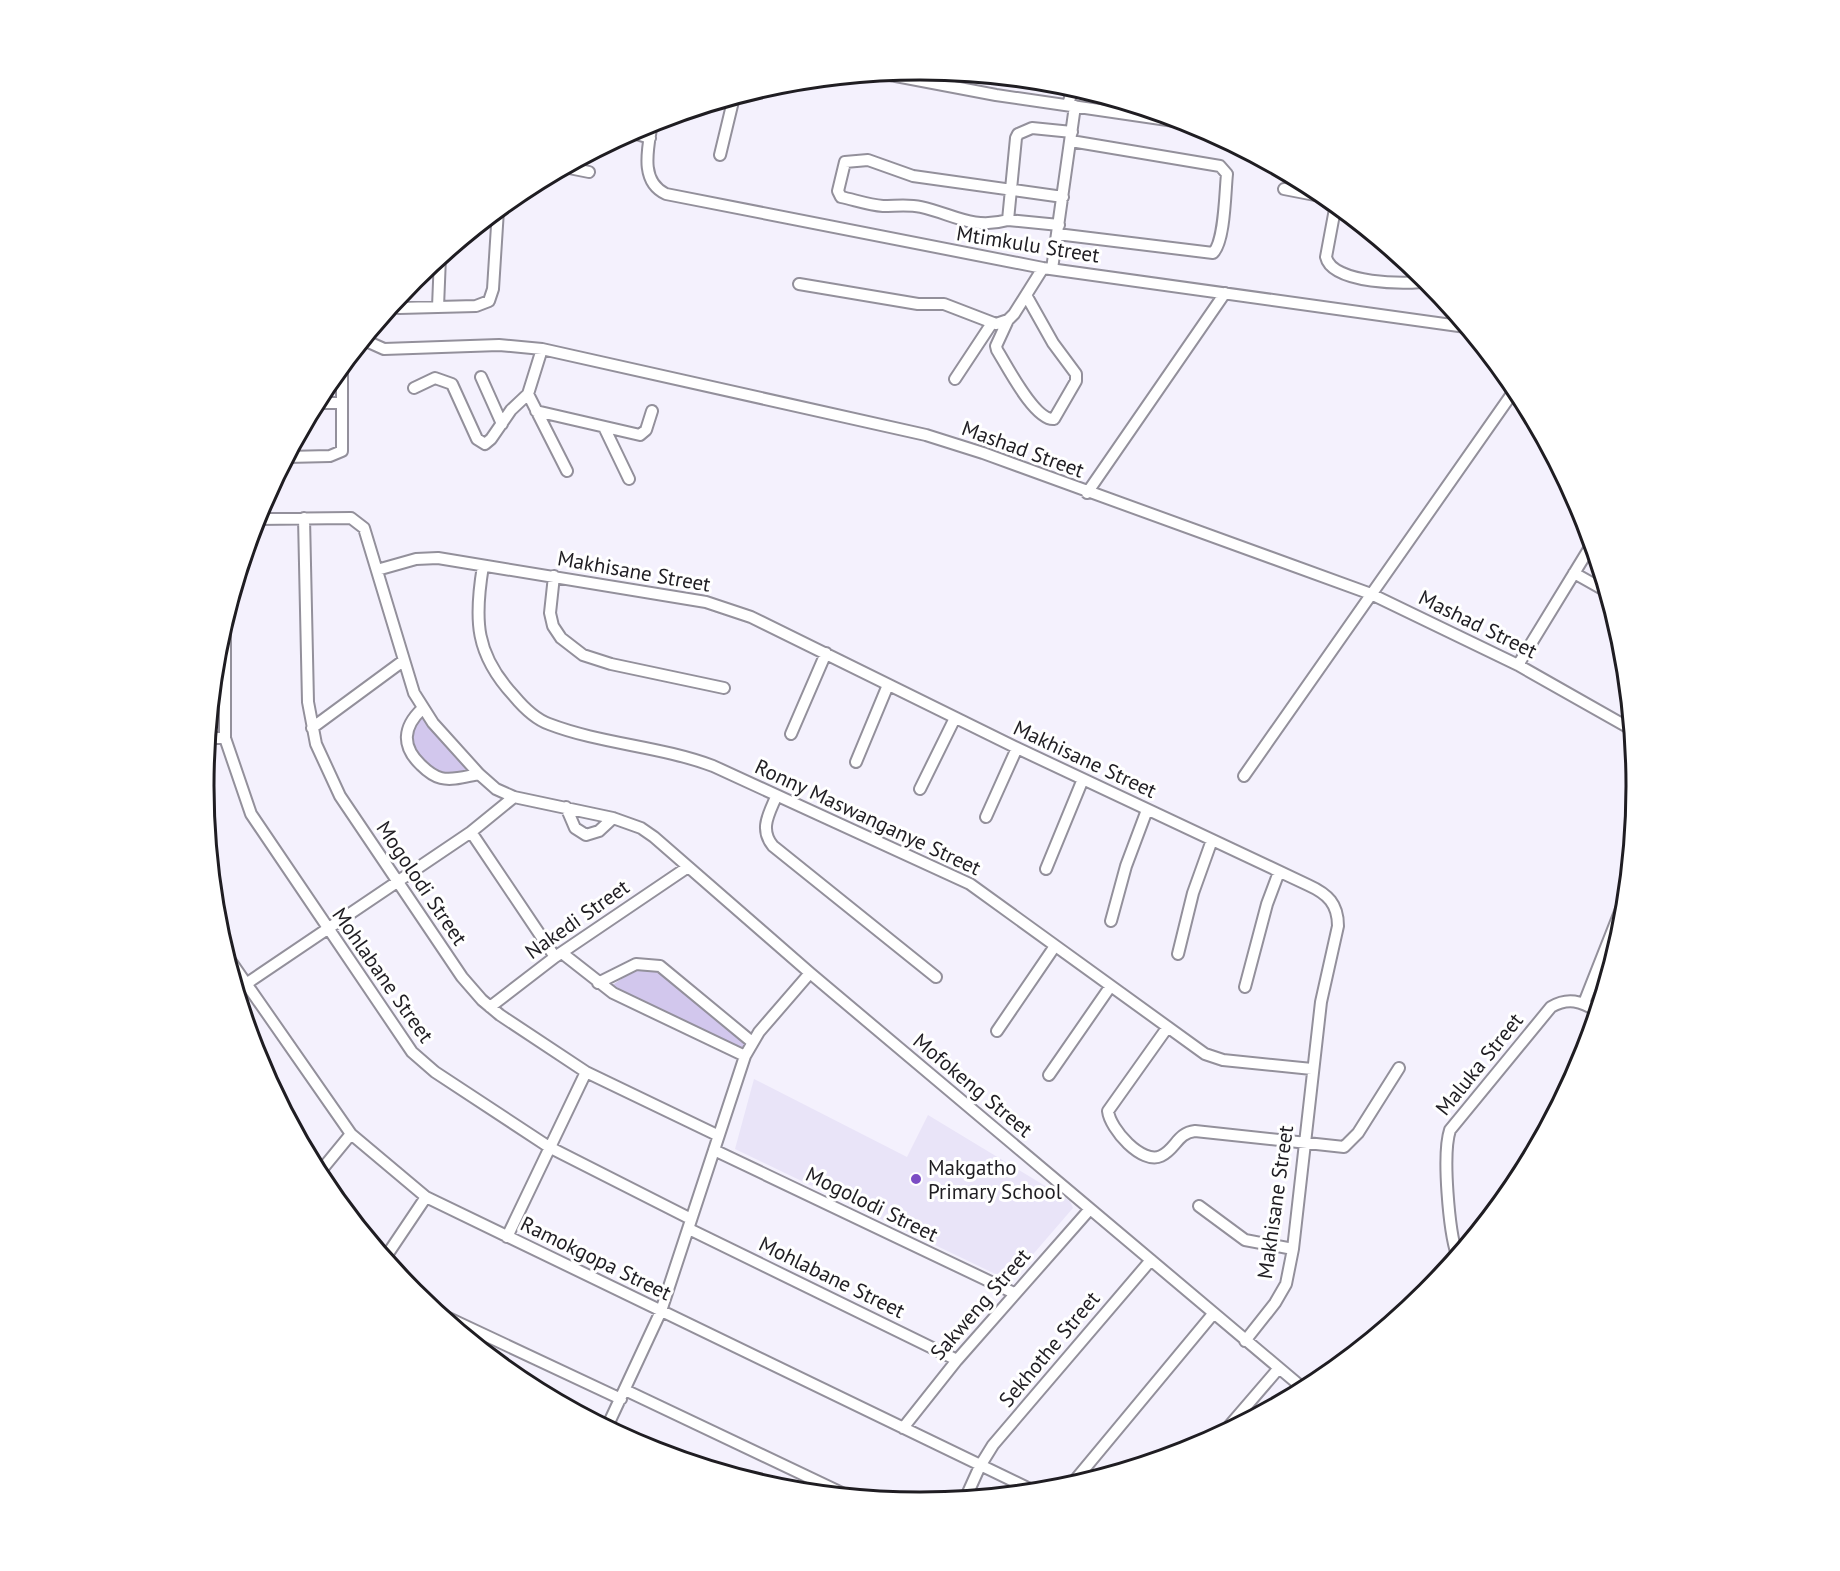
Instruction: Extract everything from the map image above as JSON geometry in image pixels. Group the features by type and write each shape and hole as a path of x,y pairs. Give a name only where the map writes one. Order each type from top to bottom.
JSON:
{"street":[{"path":"917,80 996,95 1144,116"},
{"path":"1026,295 1053,344 1076,374 1076,381 1054,419 1044,417 1032,404 996,346 1008,320 1026,295 1048,268 1058,230 1063,197 1071,136 1072,96"},
{"path":"720,155 732,105"},
{"path":"1008,220 1011,189 1018,134 1032,128 1220,166 1227,174 1219,245 1213,253 1058,230 1008,220 987,223 962,220 921,207 875,205 841,197 838,190 845,162 863,159 913,176 1011,189 1063,197"},
{"name":"Mtimkulu Street","path":"651,133 649,174 655,187 666,194 1048,268 1455,326"},
{"path":"643,136 650,138"},
{"path":"576,169 589,172"},
{"path":"1284,189 1304,193"},
{"path":"1334,214 1326,257 1329,264 1352,277 1403,284 1416,283"},
{"path":"400,308 476,306 489,301 493,289 497,220"},
{"path":"438,307 440,269"},
{"path":"799,284 910,303 944,304 992,323 1008,320"},
{"path":"1087,493 1225,293"},
{"path":"955,379 992,323"},
{"name":"Mashad Street","path":"371,342 384,349 499,345 542,349 926,435 983,453 1087,493 1371,594 1518,665 1623,724"},
{"path":"414,388 435,378 452,384 482,443 491,440 511,410 528,394 542,349"},
{"path":"481,377 502,424"},
{"path":"296,456 340,453 341,382"},
{"path":"528,394 567,471"},
{"path":"1244,776 1510,397"},
{"path":"327,403 340,403"},
{"path":"536,411 642,435 652,411"},
{"path":"604,427 629,479"},
{"path":"267,519 304,518"},
{"name":"Mofokeng Street","path":"304,518 351,518 358,521 364,528 404,661 422,709 479,774 496,789 514,797 613,818 641,828 1296,1383"},
{"name":"Mogolodi Street","path":"304,518 308,702 312,728 331,781 462,977 490,1007 586,1072 717,1135"},
{"path":"1518,665 1587,553"},
{"name":"Makhisane Street","path":"378,570 428,558 554,576 713,604 751,617 1017,748 1279,872 1330,899 1338,914 1312,1069 1293,1250 1283,1291 1245,1341"},
{"name":"Ronny Maswanganye Street","path":"483,566 477,615 485,656 506,688 534,717 562,728 695,759 970,884 1167,1028 1213,1058 1312,1069"},
{"path":"1574,573 1597,586"},
{"path":"554,576 550,614 553,626 561,638 583,655 611,664 724,688"},
{"path":"791,734 826,653"},
{"path":"312,728 404,661"},
{"name":"Mohlabane Street","path":"225,665 225,738 251,814 327,930 400,1036 422,1063 549,1147 690,1224 957,1360"},
{"path":"856,762 888,685"},
{"path":"422,709 410,723 406,738 416,760 439,778 479,774"},
{"path":"920,789 955,718"},
{"path":"216,738 225,738"},
{"path":"986,817 1017,748"},
{"path":"1046,869 1083,779"},
{"path":"243,986 471,831 514,797"},
{"path":"777,797 765,827 768,840 773,846 936,977"},
{"path":"566,807 575,828 586,835 599,831 613,818"},
{"path":"1111,921 1126,866 1147,810"},
{"path":"471,831 558,955 627,1001 745,1056"},
{"path":"1178,954 1193,893 1212,840"},
{"name":"Nakedi Street","path":"490,1007 558,955 688,867"},
{"path":"1245,987 1267,904 1279,872"},
{"path":"1590,1007 1584,1003 1607,944"},
{"path":"997,1031 1055,946"},
{"path":"598,983 636,964 660,966 752,1042"},
{"path":"610,1420 661,1311 717,1135 745,1056 752,1042 810,973"},
{"path":"1049,1075 1110,987"},
{"name":"Ramokgopa Street","path":"245,993 351,1134 426,1197 1019,1484"},
{"name":"Maluka Street","path":"1456,1245 1447,1173 1447,1142 1450,1130 1551,1007 1568,1000 1584,1003"},
{"path":"1167,1028 1108,1111 1114,1127 1130,1145 1147,1156 1160,1157 1183,1134 1195,1131 1344,1147 1358,1133 1399,1068"},
{"path":"507,1237 586,1072"},
{"path":"325,1165 351,1134"},
{"name":"Mogolodi Street","path":"714,1150 1014,1293"},
{"path":"389,1251 426,1197"},
{"path":"1198,1206 1245,1240 1293,1250"},
{"name":"Sakweng Street","path":"903,1428 1014,1293 1090,1209"},
{"name":"Sekhothe Street","path":"969,1490 993,1445 1151,1260"},
{"path":"1082,1472 1213,1314"},
{"path":"466,1325 822,1484"},
{"path":"1238,1416 1279,1368"}],"shaded area":[{"path":"420,716 469,771 450,776 444,775 432,770 421,760 411,743 413,729"},
{"path":"651,969 666,973 747,1045 747,1050 739,1051 608,988 633,971"},
{"name":"Makgatho Primary School","path":"754,1079 907,1157 928,1115 1070,1201 1073,1208 1010,1281 735,1149"}],"place":[{"name":"Makgatho Primary School","path":"916,1179"}]}
